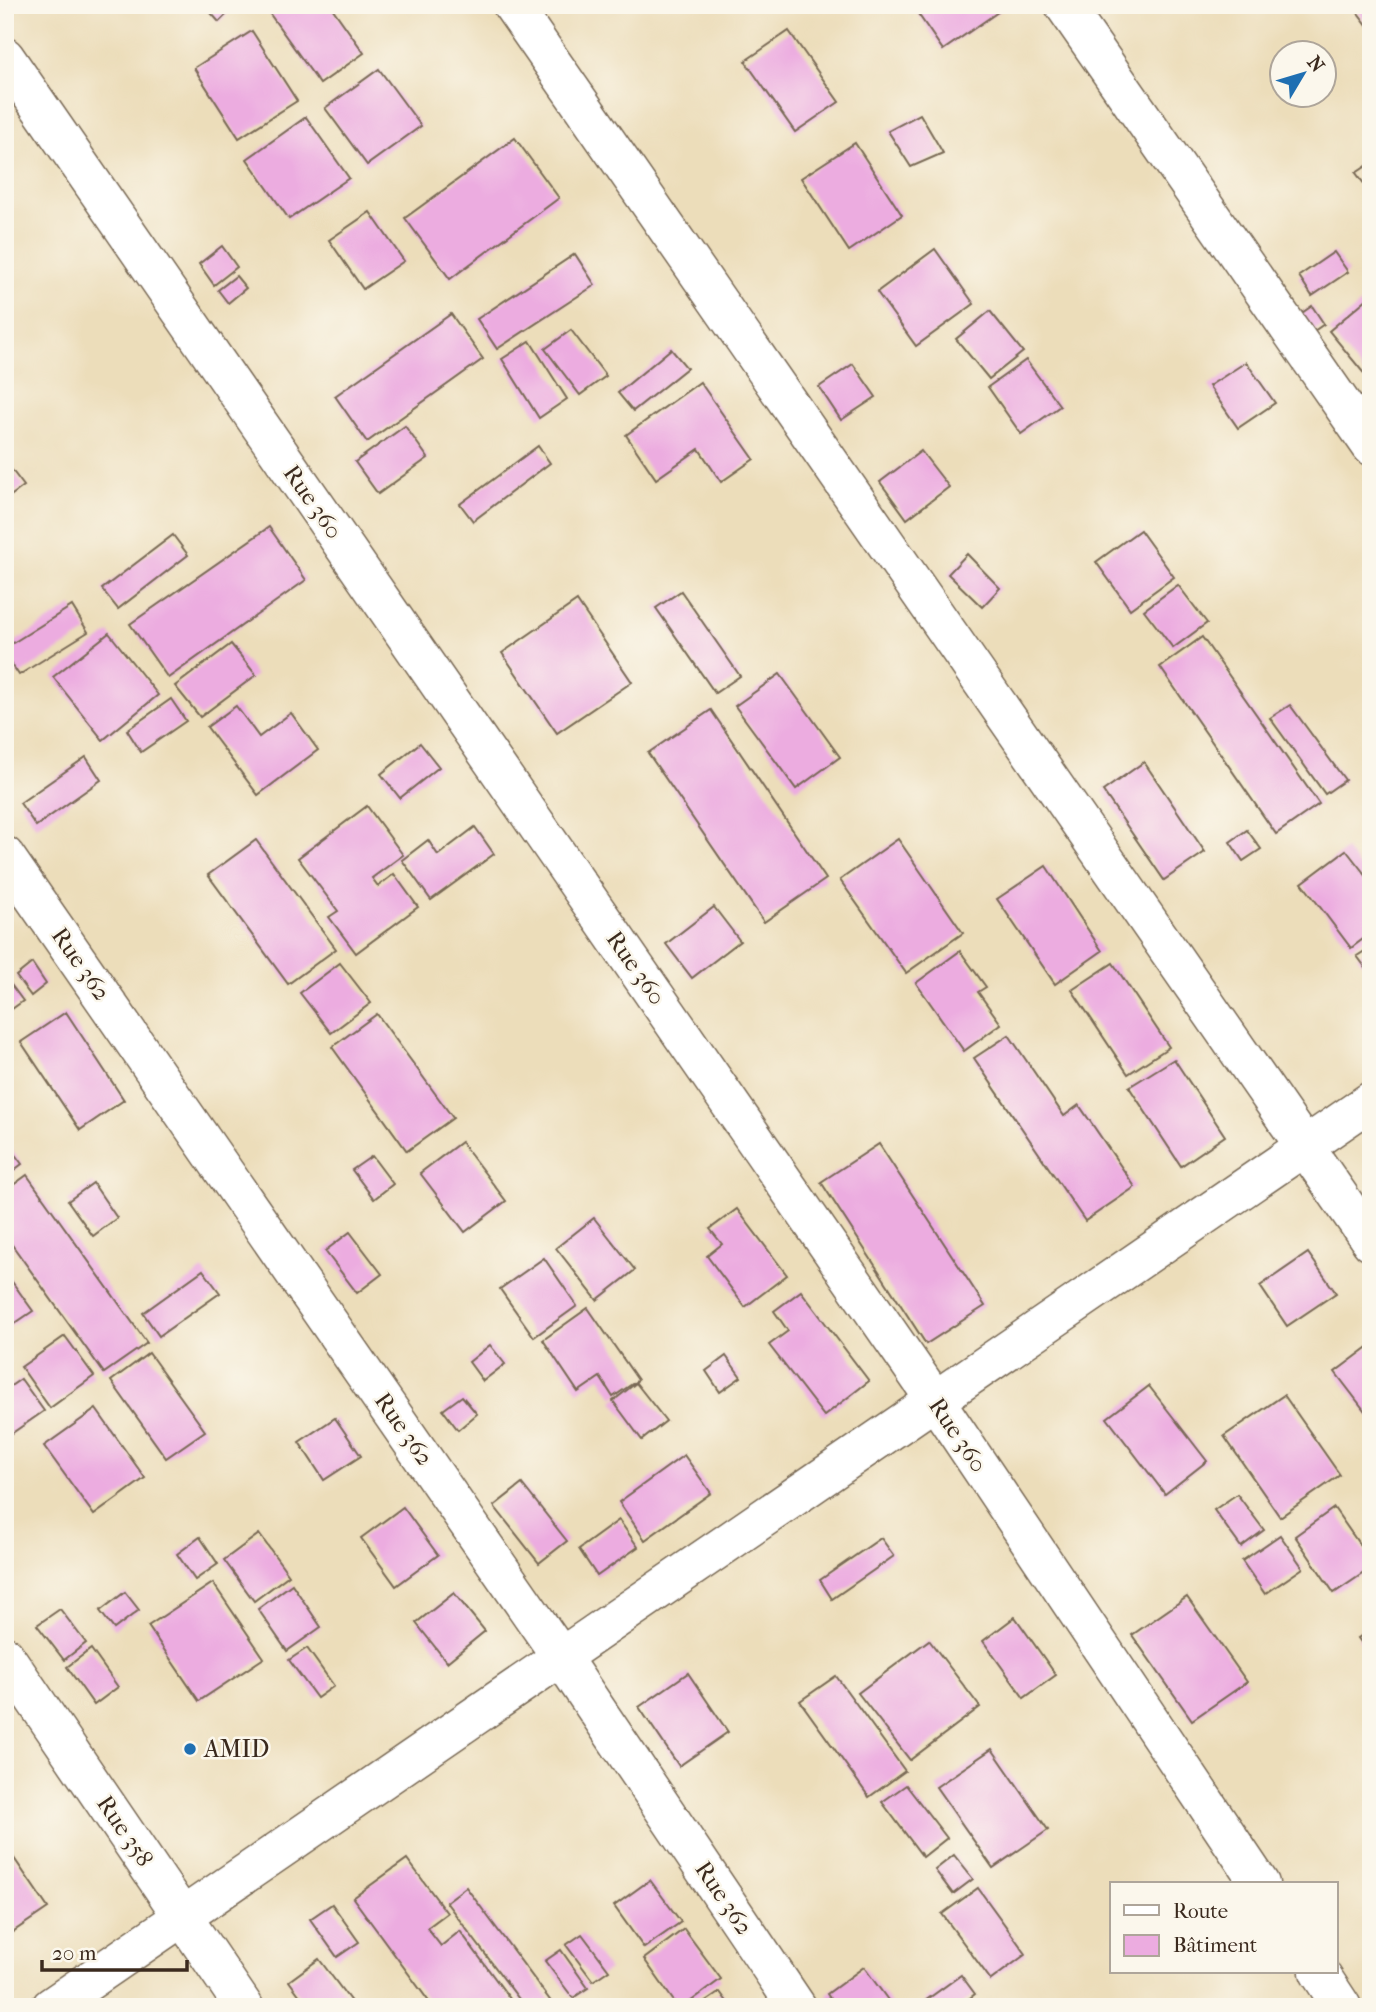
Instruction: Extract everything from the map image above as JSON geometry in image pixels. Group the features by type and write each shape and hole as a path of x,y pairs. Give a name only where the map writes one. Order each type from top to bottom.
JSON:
{"street":[{"path":"512,5 1371,1242"},
{"path":"1064,5 1371,446"},
{"name":"Rue 360","path":"5,57 935,1401 1259,1882"},
{"name":"Rue 362","path":"5,856 561,1657 797,2007"},
{"path":"51,2007 1371,1101"},
{"name":"Rue 358","path":"5,1656 244,2007"},
{"path":"1320,1974 1342,2007"}],"building":[{"path":"204,5 236,5 219,22"},
{"path":"274,5 330,5 364,53 320,84 267,10"},
{"path":"912,5 1008,5 943,50"},
{"path":"1352,5 1371,5 1371,30"},
{"path":"252,31 297,101 239,138 194,68"},
{"path":"789,31 839,102 795,132 745,61"},
{"path":"379,69 421,126 367,165 325,108"},
{"path":"920,114 943,153 911,167 888,131"},
{"path":"306,117 349,178 289,219 247,159"},
{"path":"515,138 559,198 450,279 405,218"},
{"path":"855,143 902,215 849,251 801,178"},
{"path":"1371,163 1371,193 1356,173"},
{"path":"370,212 404,261 363,289 329,240"},
{"path":"222,246 237,267 214,285 199,264"},
{"path":"935,249 974,304 916,346 877,292"},
{"path":"1334,252 1348,272 1312,296 1299,276"},
{"path":"575,254 595,285 497,349 477,319"},
{"path":"236,276 246,288 228,303 218,290"},
{"path":"1368,298 1371,302 1371,382 1329,331"},
{"path":"1312,306 1324,324 1301,340 1289,322"},
{"path":"990,311 1023,352 989,379 956,339"},
{"path":"451,314 483,359 367,442 335,396"},
{"path":"571,330 606,376 580,395 545,349"},
{"path":"530,341 567,399 539,418 502,359"},
{"path":"671,349 687,368 633,411 618,393"},
{"path":"1026,360 1060,406 1021,434 988,387"},
{"path":"1246,362 1275,403 1238,428 1209,386"},
{"path":"853,364 876,397 841,420 819,387"},
{"path":"700,382 754,459 721,482 699,449 656,479 626,435"},
{"path":"405,426 428,458 378,494 355,462"},
{"path":"538,446 550,463 473,521 460,504"},
{"path":"921,451 949,487 907,519 880,482"},
{"path":"5,461 24,486 5,500"},
{"path":"269,527 306,580 168,678 130,624"},
{"path":"1140,530 1174,577 1130,609 1096,562"},
{"path":"173,535 188,555 118,609 102,589"},
{"path":"967,554 1000,588 982,607 948,574"},
{"path":"1178,585 1207,623 1173,648 1144,610"},
{"path":"681,591 740,676 715,693 656,608"},
{"path":"577,601 632,682 557,733 502,653"},
{"path":"72,606 88,632 19,675 5,654 5,648"},
{"path":"109,633 158,695 103,740 53,677"},
{"path":"1202,637 1319,804 1276,834 1160,667"},
{"path":"231,644 256,675 200,717 175,686"},
{"path":"780,674 840,757 796,789 735,706"},
{"path":"171,699 186,721 141,752 127,730"},
{"path":"1290,705 1345,780 1325,794 1270,718"},
{"path":"236,706 259,737 291,713 318,750 258,795 207,727"},
{"path":"711,710 826,879 764,922 648,753"},
{"path":"420,743 439,767 400,798 381,774"},
{"path":"86,757 101,780 36,826 20,803"},
{"path":"1144,762 1205,852 1164,880 1103,791"},
{"path":"367,806 403,855 372,878 378,886 394,874 418,907 356,953 329,917 338,911 298,858"},
{"path":"475,827 494,854 431,900 402,860 428,840 438,855"},
{"path":"1247,830 1261,849 1243,861 1230,842"},
{"path":"898,839 963,933 906,973 840,880"},
{"path":"256,840 336,949 288,984 208,875"},
{"path":"1346,850 1371,882 1371,933 1351,948 1302,883"},
{"path":"1046,866 1102,951 1055,984 997,899"},
{"path":"714,907 740,941 692,978 666,944"},
{"path":"1371,947 1371,975 1357,956"},
{"path":"960,951 986,987 978,992 1001,1024 964,1051 916,983"},
{"path":"32,963 46,984 31,996 16,976"},
{"path":"340,963 371,1003 331,1033 300,993"},
{"path":"1113,963 1169,1047 1128,1074 1072,990"},
{"path":"9,982 23,1001 5,1014 5,985"},
{"path":"66,1012 124,1100 80,1130 21,1042"},
{"path":"377,1014 453,1118 407,1151 332,1047"},
{"path":"1009,1035 1064,1116 1079,1105 1135,1187 1085,1221 974,1058"},
{"path":"1174,1059 1225,1136 1181,1166 1129,1087"},
{"path":"5,1141 22,1164 5,1177"},
{"path":"461,1142 506,1201 465,1232 420,1173"},
{"path":"879,1144 985,1306 926,1344 821,1182"},
{"path":"372,1156 393,1184 374,1199 352,1170"},
{"path":"27,1175 147,1343 104,1373 5,1235 5,1191"},
{"path":"93,1183 117,1218 93,1236 68,1201"},
{"path":"737,1209 787,1275 745,1307 707,1256 722,1244 710,1229"},
{"path":"594,1218 635,1270 597,1300 556,1248"},
{"path":"350,1232 382,1274 357,1293 325,1251"},
{"path":"1308,1253 1336,1293 1287,1326 1260,1286"},
{"path":"544,1258 577,1306 534,1337 500,1289"},
{"path":"203,1270 220,1293 159,1336 143,1313"},
{"path":"5,1272 33,1311 5,1330"},
{"path":"801,1291 869,1381 824,1416 769,1345 788,1331 774,1311"},
{"path":"588,1308 638,1380 613,1397 600,1377 578,1392 543,1340"},
{"path":"65,1336 94,1376 50,1408 21,1367"},
{"path":"490,1345 505,1364 483,1381 469,1362"},
{"path":"1371,1345 1371,1419 1335,1372"},
{"path":"149,1353 205,1431 166,1458 111,1381"},
{"path":"726,1356 741,1377 720,1392 706,1371"},
{"path":"21,1379 44,1411 5,1438 5,1390"},
{"path":"636,1383 666,1421 642,1440 613,1401"},
{"path":"1149,1386 1207,1461 1165,1494 1107,1418"},
{"path":"1284,1395 1340,1475 1280,1517 1224,1436"},
{"path":"462,1396 477,1414 458,1430 443,1410"},
{"path":"96,1409 145,1478 94,1515 44,1446"},
{"path":"335,1418 361,1456 324,1480 299,1442"},
{"path":"684,1455 711,1493 645,1540 619,1502"},
{"path":"522,1484 567,1541 539,1563 494,1506"},
{"path":"1237,1494 1264,1530 1241,1547 1214,1510"},
{"path":"403,1507 438,1555 396,1586 361,1538"},
{"path":"1334,1508 1371,1561 1371,1568 1334,1593 1295,1536"},
{"path":"619,1520 638,1547 597,1576 579,1549"},
{"path":"259,1534 289,1575 254,1601 224,1560"},
{"path":"1280,1535 1303,1568 1265,1594 1242,1561"},
{"path":"200,1537 218,1564 195,1580 177,1554"},
{"path":"881,1538 894,1556 832,1599 820,1580"},
{"path":"213,1583 264,1658 199,1701 148,1626"},
{"path":"292,1584 321,1627 287,1651 258,1609"},
{"path":"125,1592 139,1610 114,1629 100,1611"},
{"path":"454,1593 485,1631 447,1662 416,1623"},
{"path":"1187,1597 1247,1682 1192,1720 1132,1635"},
{"path":"60,1609 86,1643 64,1660 37,1625"},
{"path":"1015,1617 1056,1675 1024,1698 983,1641"},
{"path":"1371,1629 1371,1656 1358,1638"},
{"path":"929,1640 980,1707 910,1760 858,1693"},
{"path":"307,1648 334,1686 317,1698 289,1660"},
{"path":"91,1649 118,1687 94,1705 67,1667"},
{"path":"688,1673 728,1732 679,1766 639,1707"},
{"path":"836,1676 905,1771 869,1797 800,1701"},
{"path":"992,1749 1048,1830 993,1868 936,1787"},
{"path":"906,1785 947,1838 923,1857 882,1802"},
{"path":"5,1845 48,1908 5,1937"},
{"path":"954,1855 973,1879 953,1894 935,1870"},
{"path":"407,1859 447,1913 427,1928 441,1946 460,1931 516,2007 433,2007 353,1898"},
{"path":"650,1880 681,1922 644,1948 614,1906"},
{"path":"466,1887 555,2007 525,2007 446,1902"},
{"path":"978,1888 1026,1954 991,1980 942,1914"},
{"path":"332,1904 359,1942 337,1957 310,1919"},
{"path":"684,1929 721,1979 683,2007 678,2007 644,1959"},
{"path":"582,1934 609,1970 593,1981 566,1945"},
{"path":"561,1950 588,1988 573,1998 545,1961"},
{"path":"319,1959 355,2007 308,2007 289,1981"},
{"path":"864,1967 893,2007 836,2007 827,1994"},
{"path":"961,1975 975,1994 958,2007 930,2007 925,2001"},
{"path":"720,1992 731,2007 702,2007 701,2005"}],"place":[{"name":"AMID","path":"190,1749"}]}
